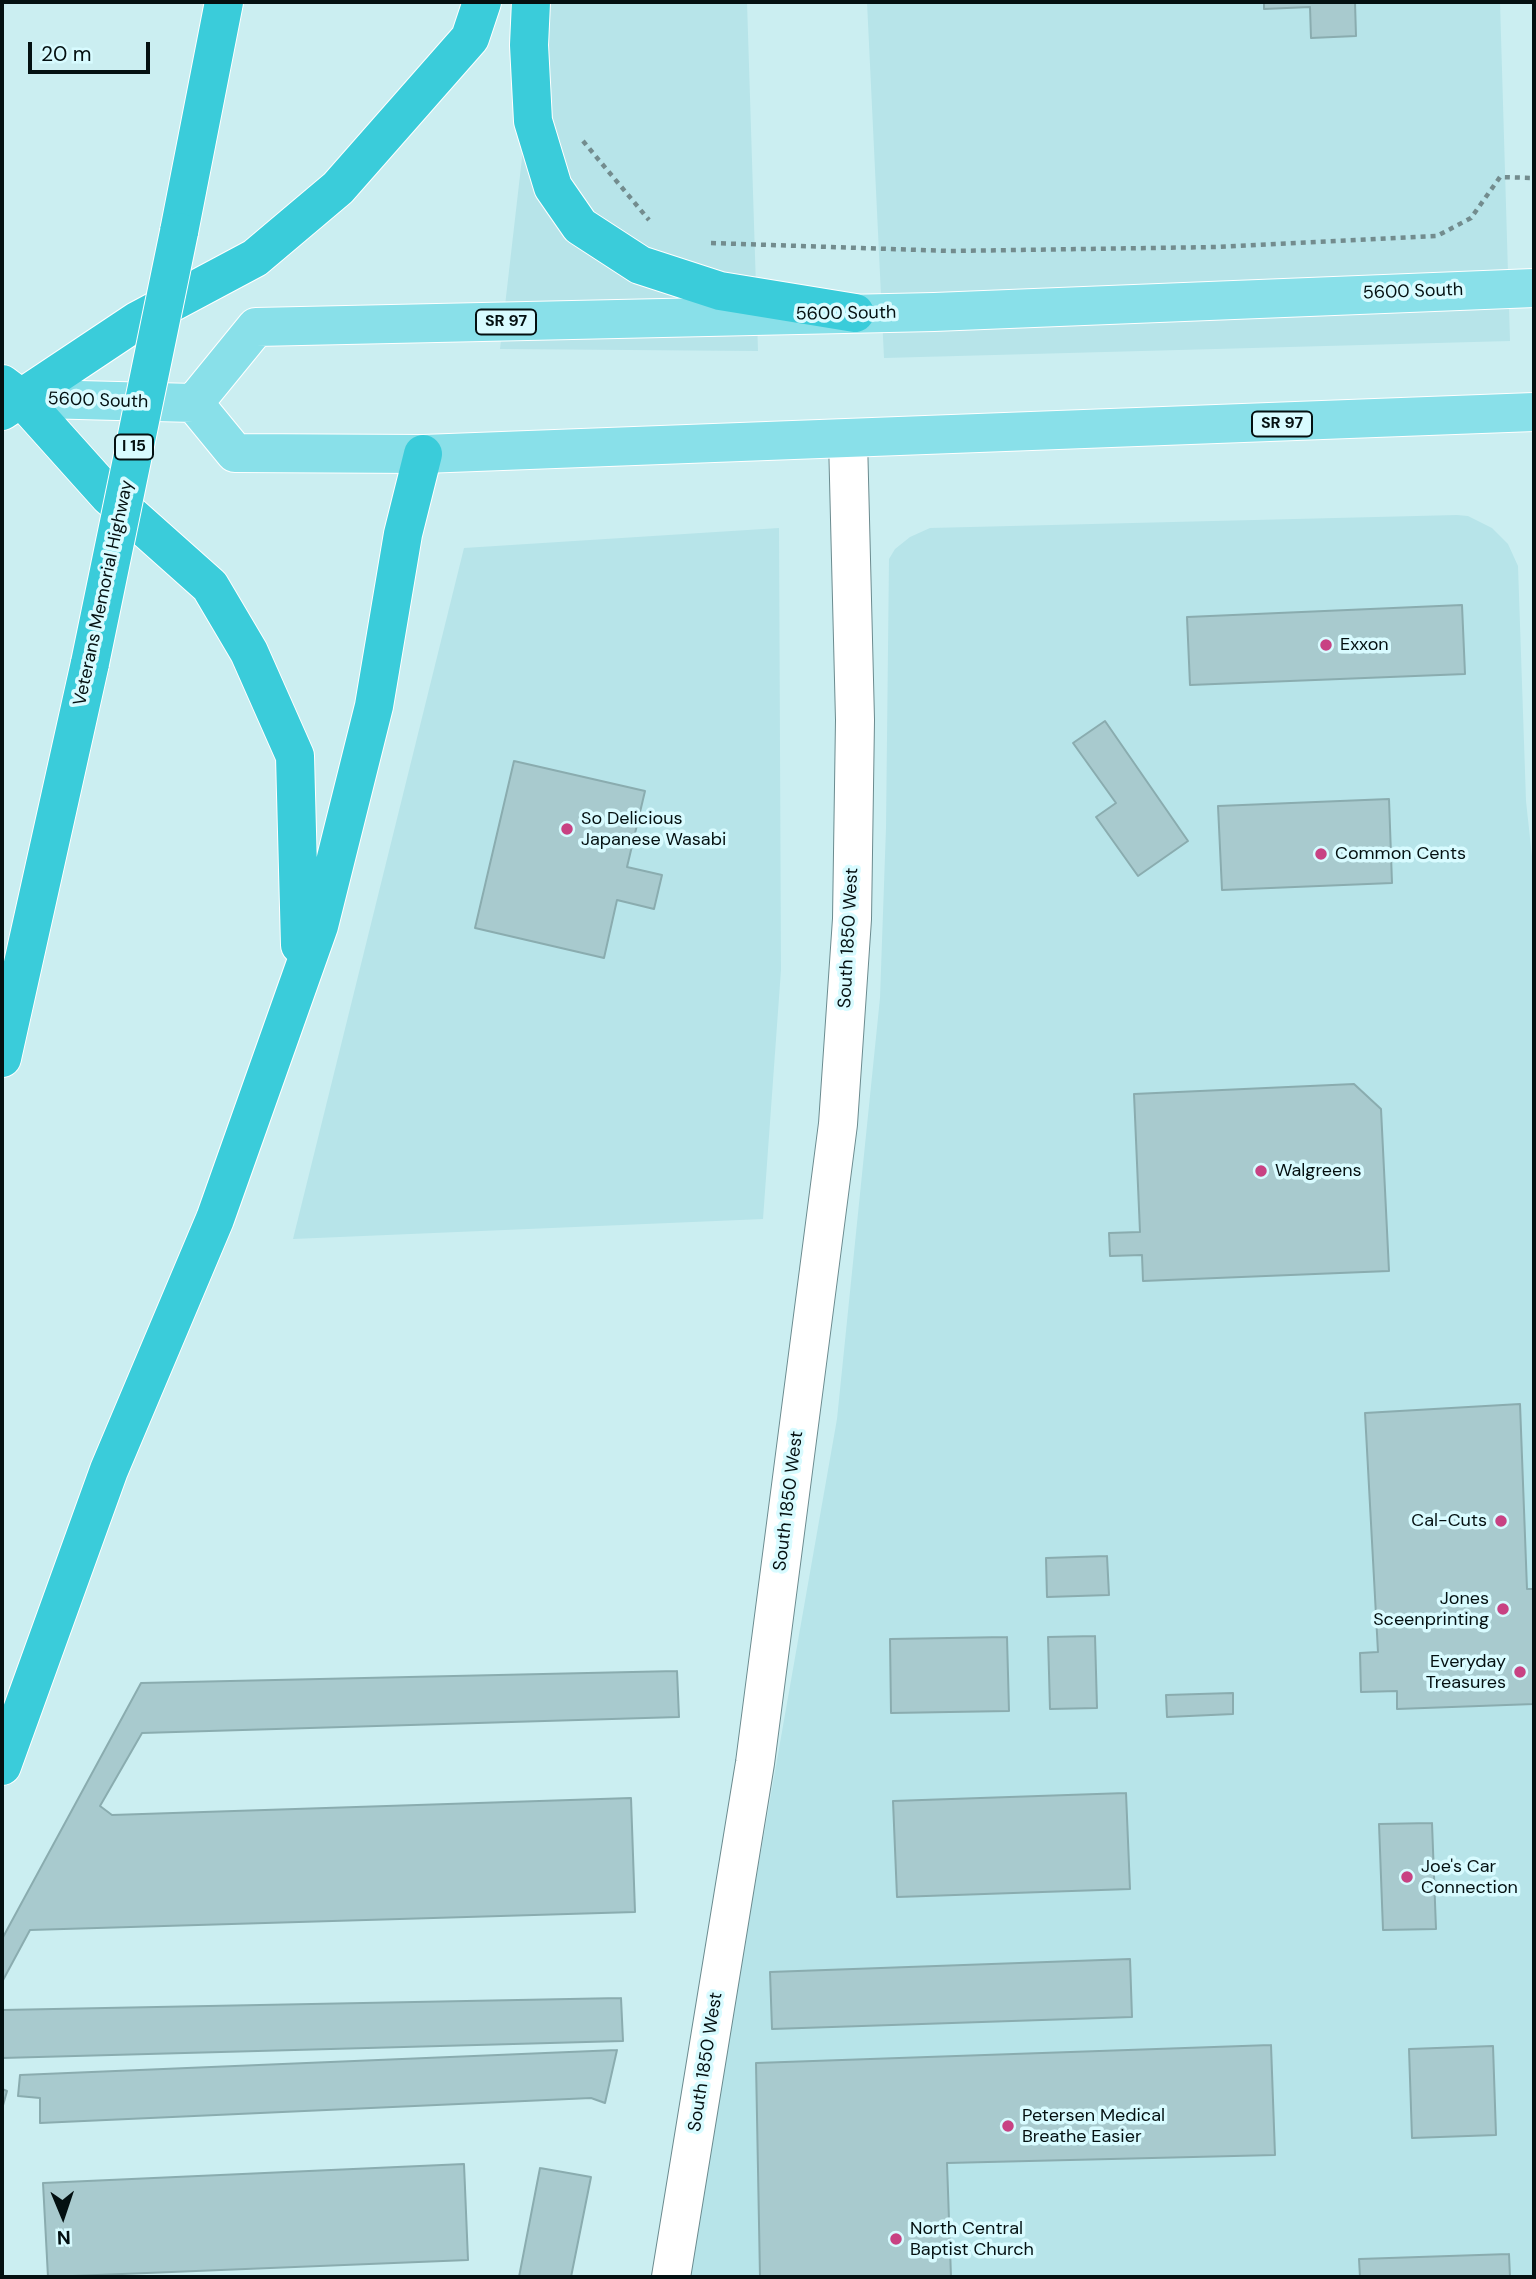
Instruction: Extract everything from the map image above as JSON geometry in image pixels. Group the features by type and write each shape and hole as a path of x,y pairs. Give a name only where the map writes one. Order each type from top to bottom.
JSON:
{"highway":[{"name":"Veterans Memorial Highway","path":"2,1058 90,663 224,2"},
{"path":"300,980 295,755 249,652 209,586 109,496 7,398 137,321 255,258 338,188 470,38 482,2"},
{"path":"531,2 529,45 533,121 553,187 580,226 640,265 720,291 855,313"},
{"path":"2,1766 109,1470 215,1219 319,926 374,706 403,534 423,454"}],"main road":[{"name":"5600 South","path":"7,398 194,403 256,327 855,313 1534,288"},
{"name":"SR 97","path":"194,403 235,453 423,454 1534,412"}],"street":[{"name":"South 1850 West","path":"671,2277 755,1763 838,1124 852,919 855,720 848,439"}],"path":[{"path":"574,130 651,222"},
{"path":"706,243 950,251 1216,247 1437,236 1471,218 1500,177 1534,178"}],"shaded area":[{"path":"540,2 747,2 758,351 500,349"},
{"path":"867,2 1500,2 1510,341 884,358"},
{"path":"1468,516 1492,528 1508,544 1518,566 1526,801 1534,875 1534,2277 686,2277 837,1419 880,998 886,828 889,559 895,549 910,537 930,528"},
{"path":"779,528 781,970 763,1219 293,1239 464,548"}],"building":[{"path":"1264,2 1355,2 1356,36 1311,38 1310,7 1264,9"},
{"name":"Exxon","path":"1462,605 1465,674 1190,685 1187,617"},
{"path":"1105,721 1188,841 1138,876 1096,817 1116,803 1073,743"},
{"name":"So Delicious Japanese Wasabi","path":"514,761 645,791 627,867 662,875 654,909 617,900 604,958 475,928"},
{"path":"1389,799 1392,883 1222,890 1218,806"},
{"name":"Walgreens","path":"1354,1084 1381,1109 1389,1271 1143,1281 1142,1255 1110,1256 1109,1233 1140,1232 1134,1094"},
{"path":"1520,1404 1527,1589 1534,1589 1534,1704 1397,1709 1397,1691 1361,1692 1360,1653 1378,1652 1365,1413"},
{"path":"1107,1556 1109,1595 1047,1597 1046,1558"},
{"path":"1095,1636 1097,1708 1050,1709 1048,1637"},
{"path":"1007,1637 1009,1711 891,1713 890,1639"},
{"path":"677,1671 679,1717 142,1733 100,1806 112,1815 631,1798 635,1912 30,1930 2,1982 2,1939 141,1683"},
{"path":"1233,1693 1233,1714 1167,1717 1166,1695"},
{"path":"1126,1793 1130,1889 897,1897 893,1801"},
{"name":"Joe's Car Connection","path":"1432,1823 1436,1929 1383,1930 1379,1824"},
{"path":"1130,1959 1132,2017 772,2029 770,1972"},
{"path":"621,1998 623,2041 2,2058 2,2010"},
{"path":"1271,2045 1275,2155 947,2163 951,2277 760,2277 756,2063"},
{"path":"1493,2046 1496,2135 1412,2138 1409,2049"},
{"path":"617,2050 605,2103 591,2098 40,2123 40,2098 18,2096 20,2075"},
{"path":"2,2089 7,2091 2,2109"},
{"path":"464,2164 468,2260 48,2277 43,2183"},
{"path":"540,2168 591,2177 571,2277 519,2277"},
{"path":"1509,2254 1510,2277 1360,2277 1359,2259"}],"place":[{"name":"Exxon","path":"1326,645"},
{"name":"So Delicious Japanese Wasabi","path":"567,829"},
{"name":"Common Cents","path":"1321,854"},
{"name":"Walgreens","path":"1261,1171"},
{"name":"Cal-Cuts","path":"1501,1521"},
{"name":"Jones Sceenprinting","path":"1503,1609"},
{"name":"Everyday Treasures","path":"1520,1672"},
{"name":"Joe's Car Connection","path":"1407,1877"},
{"name":"Petersen Medical Breathe Easier","path":"1008,2126"},
{"name":"North Central Baptist Church","path":"896,2239"}]}
